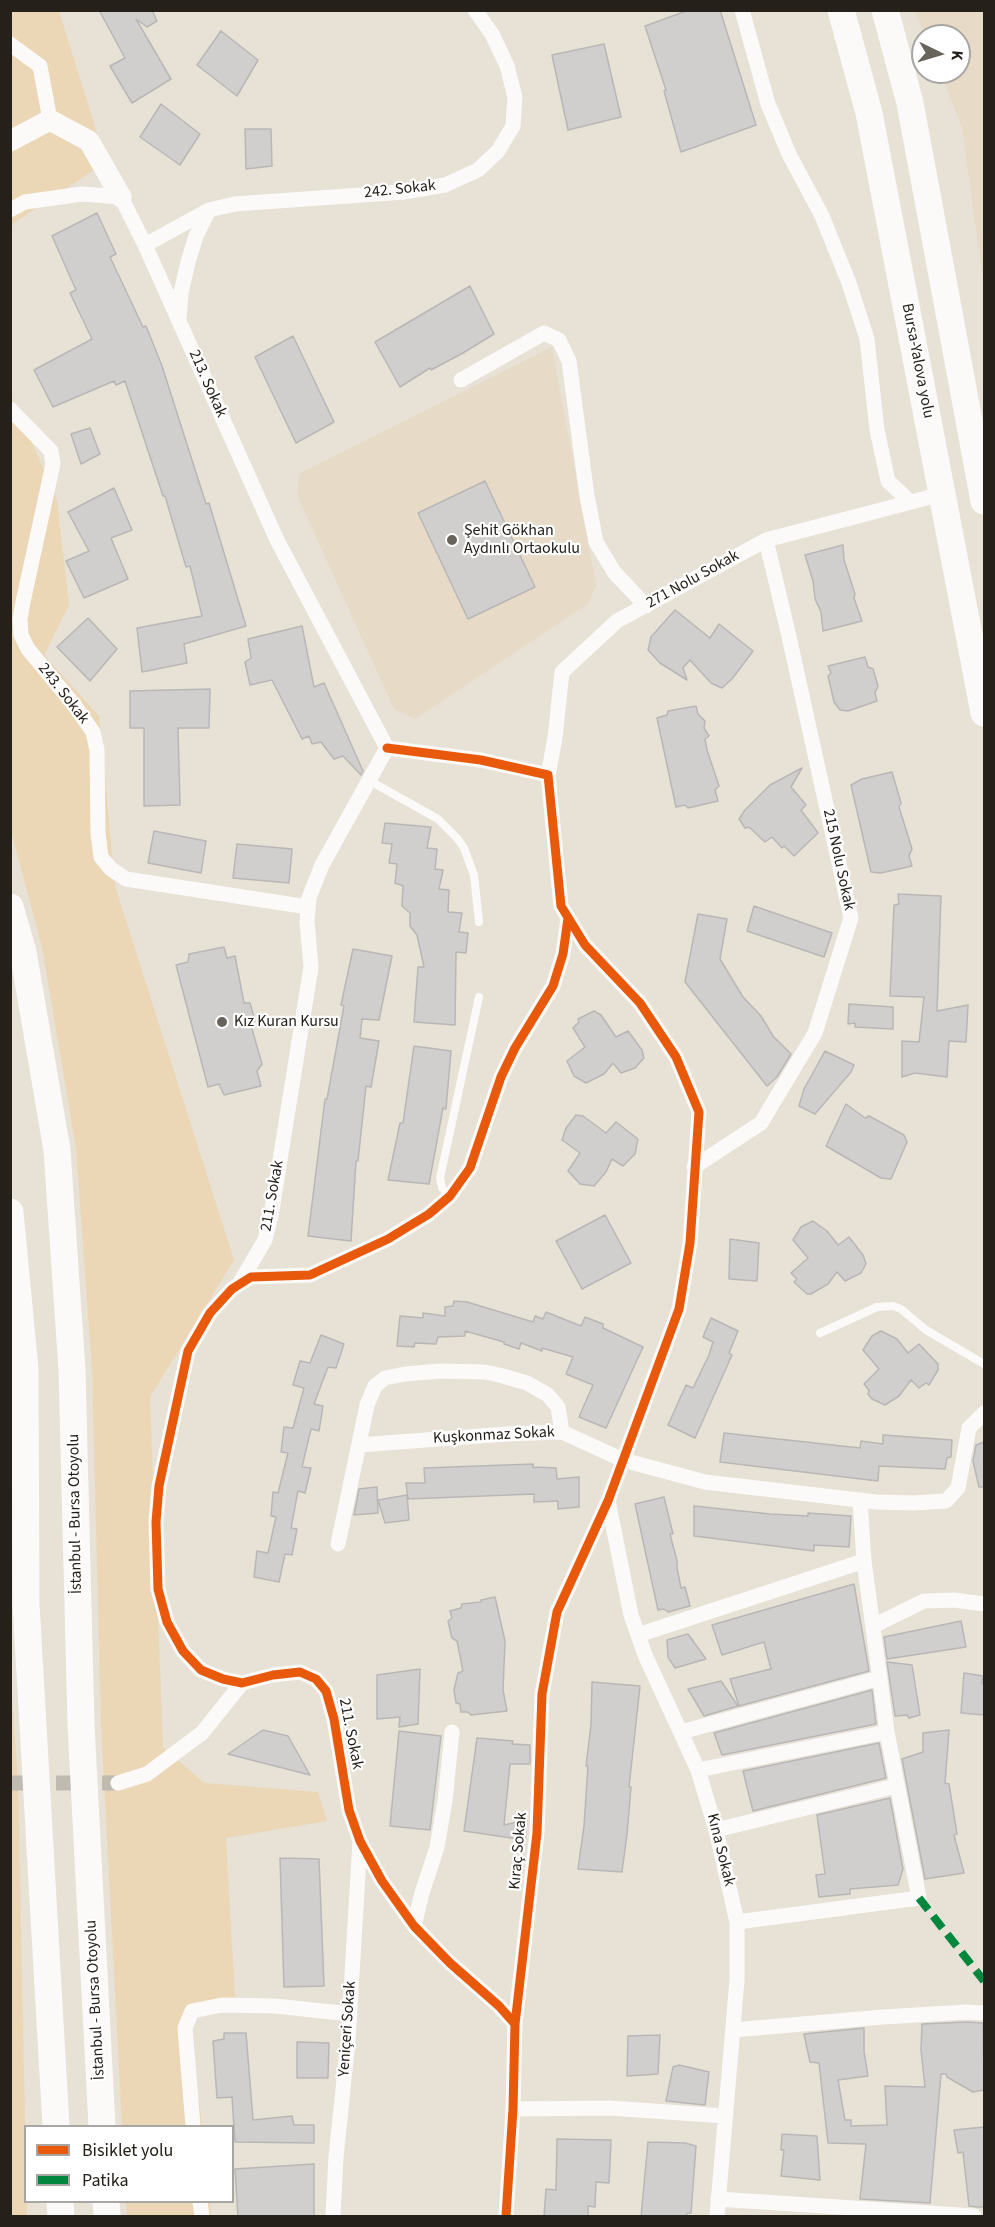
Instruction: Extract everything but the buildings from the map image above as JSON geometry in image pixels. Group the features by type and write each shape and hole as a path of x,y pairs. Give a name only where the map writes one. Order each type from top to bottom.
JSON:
{"highway":[{"name":"Bursa-Yalova yolu","path":"841,10 869,113 984,713"},
{"path":"885,10 910,103 984,501"},
{"name":"İstanbul - Bursa Otoyolu","path":"10,907 23,952 57,1162 72,1370 81,1725 102,2125"},
{"path":"10,1212 25,1369 26,1604 56,2125"}],"street":[{"name":"242. Sokak","path":"145,245 209,210 235,204 404,192 445,185 478,170 498,151 513,126 515,97 507,66 492,34 475,10"},
{"path":"742,10 768,104 789,154 822,216 849,283 867,339 877,430 888,481 910,502"},
{"path":"10,44 40,66 50,120 10,141"},
{"name":"213. Sokak","path":"50,120 89,141 121,197 145,245 277,540 387,748"},
{"path":"10,210 25,202 82,194 121,197"},
{"path":"179,322 181,293 188,262 196,236 209,210"},
{"path":"461,380 544,333 559,340 568,361 587,496 596,542 614,572 646,606"},
{"name":"243. Sokak","path":"10,409 51,451 53,464 20,618 21,635 28,650 75,706 93,732 97,750 98,833 101,857 111,869 126,879 308,907"},
{"name":"271 Nolu Sokak","path":"568,918 561,906 548,775 555,738 562,672 617,621 766,540 942,494"},
{"name":"215 Nolu Sokak","path":"694,1167 761,1123 815,1033 850,918 766,540"},
{"path":"387,748 481,760 548,775"},
{"name":"211. Sokak","path":"387,748 322,865 309,898 306,921 311,967 271,1216 265,1240 238,1286 232,1289 210,1313 188,1351 159,1486 156,1522 158,1590 167,1622 183,1651 201,1670 223,1679 242,1683 300,1671 316,1679 326,1691 334,1719 349,1810 360,1841 382,1881 414,1926 450,1964 499,2006 515,2024"},
{"path":"238,1286 251,1277 310,1275 388,1239 429,1214 450,1196 470,1168 501,1077 515,1048 553,986 563,954 568,918"},
{"name":"Kıraç Sokak","path":"506,2217 513,2109 515,2024 537,1833 542,1694 557,1612 608,1500 679,1309 690,1243 699,1112 676,1057 640,1003 585,945 568,918"},
{"path":"338,1544 368,1405 375,1386 386,1378 441,1371 484,1372 527,1383 548,1395 558,1407 562,1432"},
{"name":"Kuşkonmaz Sokak","path":"359,1445 562,1432 623,1460 705,1482 860,1500 915,1503 946,1501 958,1488 969,1428 984,1413"},
{"name":"Kına Sokak","path":"608,1500 631,1615 698,1770 716,1830 737,1922 737,1980 717,2217"},
{"path":"737,1922 919,1898 887,1732 864,1562 860,1500"},
{"path":"638,1635 864,1562"},
{"path":"873,1626 924,1601 954,1599 984,1605"},
{"path":"681,1732 880,1678"},
{"path":"118,1783 147,1774 202,1733 242,1683"},
{"path":"414,1926 439,1836 446,1801 452,1732"},
{"path":"698,1770 887,1732"},
{"path":"716,1830 896,1786"},
{"name":"Yeniçeri Sokak","path":"333,2217 336,2157 350,2014 360,1841"},
{"path":"193,2125 185,2028 192,2011 222,2005 350,2014"},
{"path":"733,2030 883,2017 984,2013"},
{"path":"513,2109 610,2108 725,2116"},
{"path":"718,2199 974,2217"}],"lane":[{"path":"370,781 438,819 457,838 474,874 479,922"},
{"path":"450,1196 442,1188 440,1178 479,997"},
{"path":"820,1333 877,1307 893,1306 901,1309 926,1330 984,1364"}],"shaded area":[{"path":"11,11 59,11 106,162 11,225"},
{"path":"915,11 984,11 984,287 962,127 945,84 971,84 971,24 920,24"},
{"name":"Şehit Gökhan Aydınlı Ortaokulu","path":"552,347 596,585 589,603 415,719 394,709 297,495 299,474"},
{"path":"10,393 57,500 69,605 44,655 99,716 115,886 234,1260 150,1397 163,1747 204,1783 318,1792 327,1821 226,1838 235,1998 182,2016 202,2125 122,2125 101,1724 92,1369 76,1148 42,947 11,831"},
{"path":"11,1683 18,1780 25,2125 24,2203 27,2203 27,2216 10,2216"},
{"path":"126,2203 210,2203 211,2216 127,2216"}],"tunnel":[{"path":"10,1783 118,1783"}],"marked path":[{"path":"919,1898 984,1981"}],"cycle path":[{"path":"387,748 481,760 548,775 561,906 585,945 640,1003 676,1057 699,1112 690,1243 679,1309 608,1501 557,1612 542,1694 537,1833 515,2024 513,2109 506,2216"},
{"path":"515,2024 414,1926 382,1881 360,1841 349,1810 334,1719 326,1691 316,1679 300,1672 273,1675 242,1683 223,1679 201,1670 183,1651 167,1622 158,1589 156,1522 159,1486 188,1351 210,1313 232,1289 251,1277 310,1275 388,1239 429,1214 450,1196 470,1168 501,1077 515,1048 553,986 563,954 568,918"}],"place":[{"name":"Şehit Gökhan Aydınlı Ortaokulu","path":"452,540"},
{"name":"Kız Kuran Kursu","path":"222,1022"}]}
